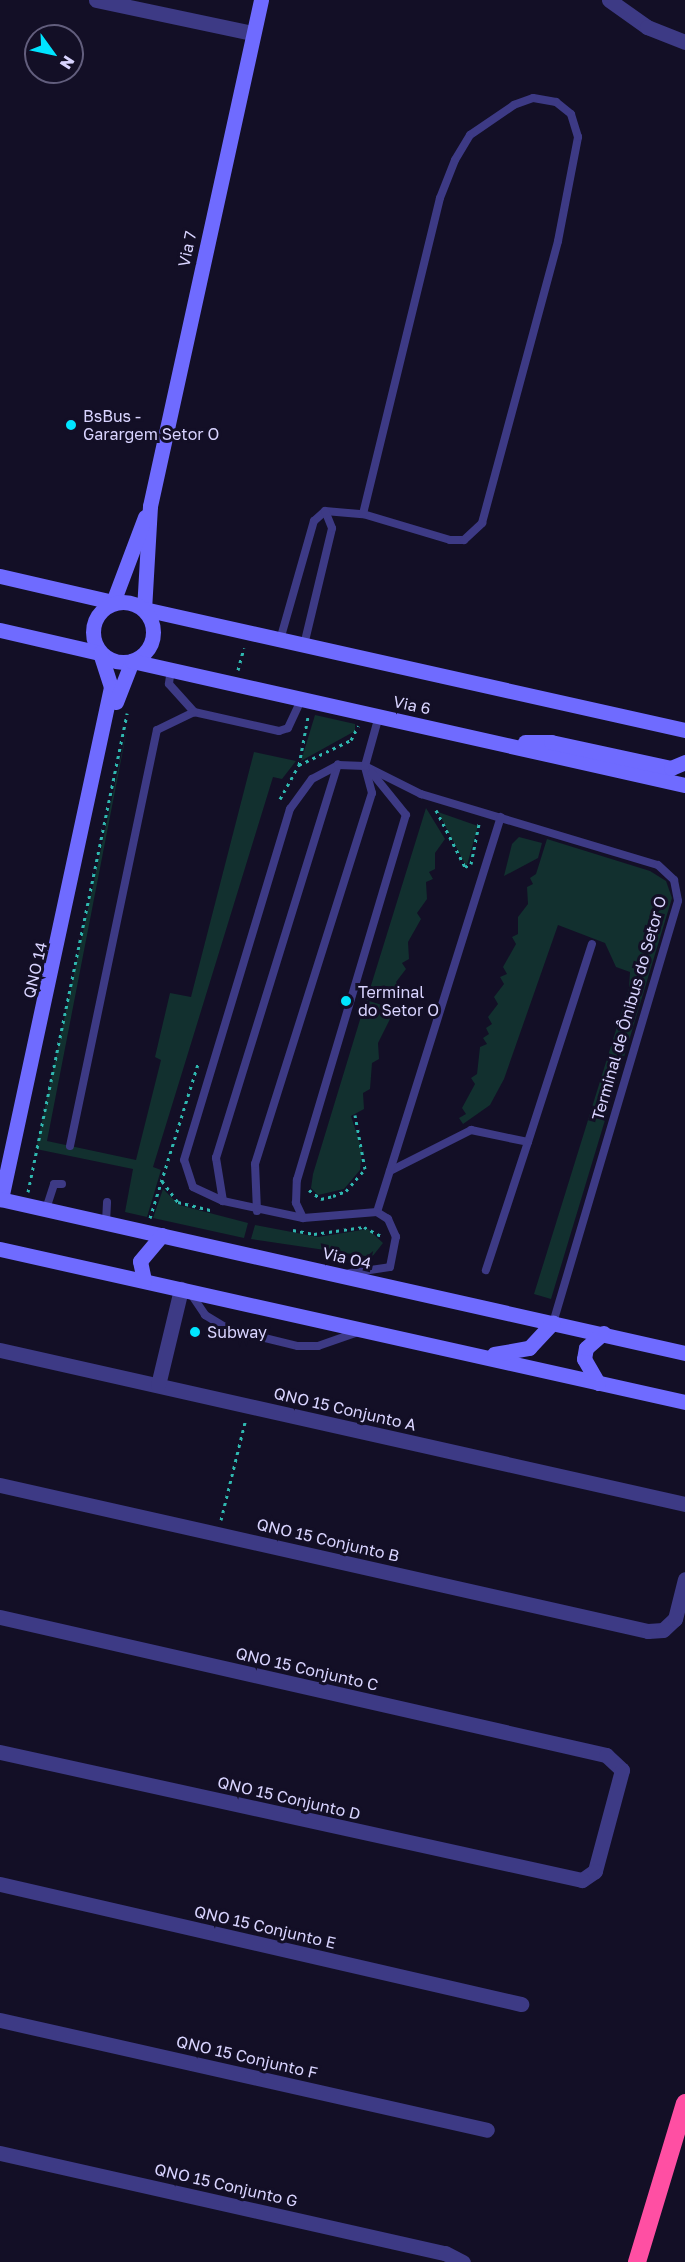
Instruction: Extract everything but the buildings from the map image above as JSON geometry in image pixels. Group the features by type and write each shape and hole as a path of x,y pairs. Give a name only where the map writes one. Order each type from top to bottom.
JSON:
{"highway":[{"path":"637,2262 685,2103"}],"main road":[{"name":"Via 7","path":"144,609 150,506 261,0"},
{"name":"Via 7","path":"113,602 150,506"},
{"path":"0,576 683,731"},
{"path":"100,653 93,623 113,602"},
{"path":"0,630 100,653 109,659 132,661 153,638 144,609"},
{"name":"QNO 14","path":"1,1199 102,748 111,687 100,653"},
{"name":"QNO 14","path":"102,748 132,661"},
{"name":"Via 6","path":"132,661 685,784"},
{"path":"495,741 551,742 671,768 685,762"},
{"name":"Via O4","path":"1,1199 47,1204 106,1222 685,1353"},
{"path":"144,1280 140,1261 162,1235"},
{"path":"0,1250 144,1280 685,1402"},
{"path":"476,1355 529,1348 553,1322"},
{"path":"598,1383 584,1359 585,1348 603,1333"}],"street":[{"path":"609,0 647,27 685,42"},
{"path":"105,1 252,33"},
{"path":"158,1385 185,1290"},
{"name":"QNO 15 Conjunto A","path":"0,1350 684,1504"},
{"name":"QNO 15 Conjunto B","path":"0,1485 648,1630 663,1630 675,1619 685,1579"},
{"name":"QNO 15 Conjunto C","path":"0,1617 606,1755 622,1770 595,1871 582,1880 570,1878"},
{"name":"QNO 15 Conjunto D","path":"0,1752 570,1878"},
{"name":"QNO 15 Conjunto E","path":"0,1884 521,2004"},
{"name":"QNO 15 Conjunto F","path":"0,2019 487,2130"},
{"name":"QNO 15 Conjunto G","path":"0,2153 445,2253 463,2262"}],"lane":[{"path":"280,640 314,521 325,511 363,514 450,540 464,540 482,523 558,241 578,137 571,114 556,102 533,98 514,105 470,135 455,160 440,198 363,514"},
{"path":"304,645 332,528 325,511"},
{"path":"171,669 169,684 194,712 279,730 288,728 302,698"},
{"path":"70,1146 157,730 194,712"},
{"path":"258,1211 255,1164 372,793 365,766 379,716"},
{"path":"223,1202 216,1158 338,765"},
{"path":"338,765 312,779 290,809 184,1160 193,1187 223,1202 258,1211 303,1218 377,1212"},
{"name":"Terminal de Ônibus do Setor O","path":"338,765 365,766 421,794 658,865 677,891 553,1322"},
{"path":"303,1218 296,1203 297,1180 406,815 365,766"},
{"path":"377,1212 501,817"},
{"path":"486,1270 592,944"},
{"path":"390,1171 471,1130 528,1142"},
{"path":"47,1204 54,1184 62,1184"},
{"path":"106,1222 107,1202"},
{"path":"338,1274 381,1271 393,1261 396,1237 377,1212"},
{"path":"185,1290 205,1315 228,1329 298,1346 318,1346 362,1330"}],"path":[{"path":"235,683 248,632"},
{"path":"47,1204 28,1194 38,1152 33,1151 130,702"},
{"path":"426,806 445,812"},
{"path":"435,809 467,868 480,830 475,821"},
{"path":"308,1181 312,1196 321,1199 357,1181 366,1159 355,1115"},
{"path":"138,1220 149,1223"},
{"path":"218,1534 248,1406"}],"green space":[{"path":"315,715 355,724 355,731 301,761"},
{"path":"128,724 47,1141 136,1160 161,1060 155,1057 170,993 191,997 254,752 296,761 282,779 273,777 153,1167 161,1170 147,1217 125,1212 133,1169 36,1149"},
{"path":"426,808 445,839 435,853 435,869 429,872 433,879 426,882 427,899 417,913 421,919 408,942 409,959 402,963 406,969 396,982 400,989 388,998 369,992"},
{"path":"438,812 478,826 467,865 465,864"},
{"path":"519,837 542,843 538,858 504,876 512,844"},
{"path":"547,839 650,871 666,881 672,898 551,1299 534,1294 629,988 630,972 616,967 605,943 558,925 504,1079 490,1105 463,1124 459,1118 466,1114 462,1108 475,1084 471,1078 477,1074 480,1047 487,1044 483,1038 489,1034 486,1028 492,1024 488,1017 498,1004 494,997 504,984 500,977 507,974 503,967 516,944 512,937 518,934 518,917 528,904 527,887 533,884 530,878 536,874"},
{"path":"366,1000 385,1006 390,1019 378,1043 379,1059 372,1063 370,1089 363,1093 364,1109 351,1116 362,1150 360,1170 344,1189 318,1195 311,1188 313,1174"},
{"path":"163,1189 179,1205 248,1223 244,1238 153,1218"},
{"path":"255,1225 318,1237 368,1229 383,1243 372,1257 251,1239"}],"place":[{"name":"BsBus - Garargem Setor O","path":"71,425"},
{"name":"Terminal do Setor O","path":"346,1001"},
{"name":"Subway","path":"195,1332"}]}
